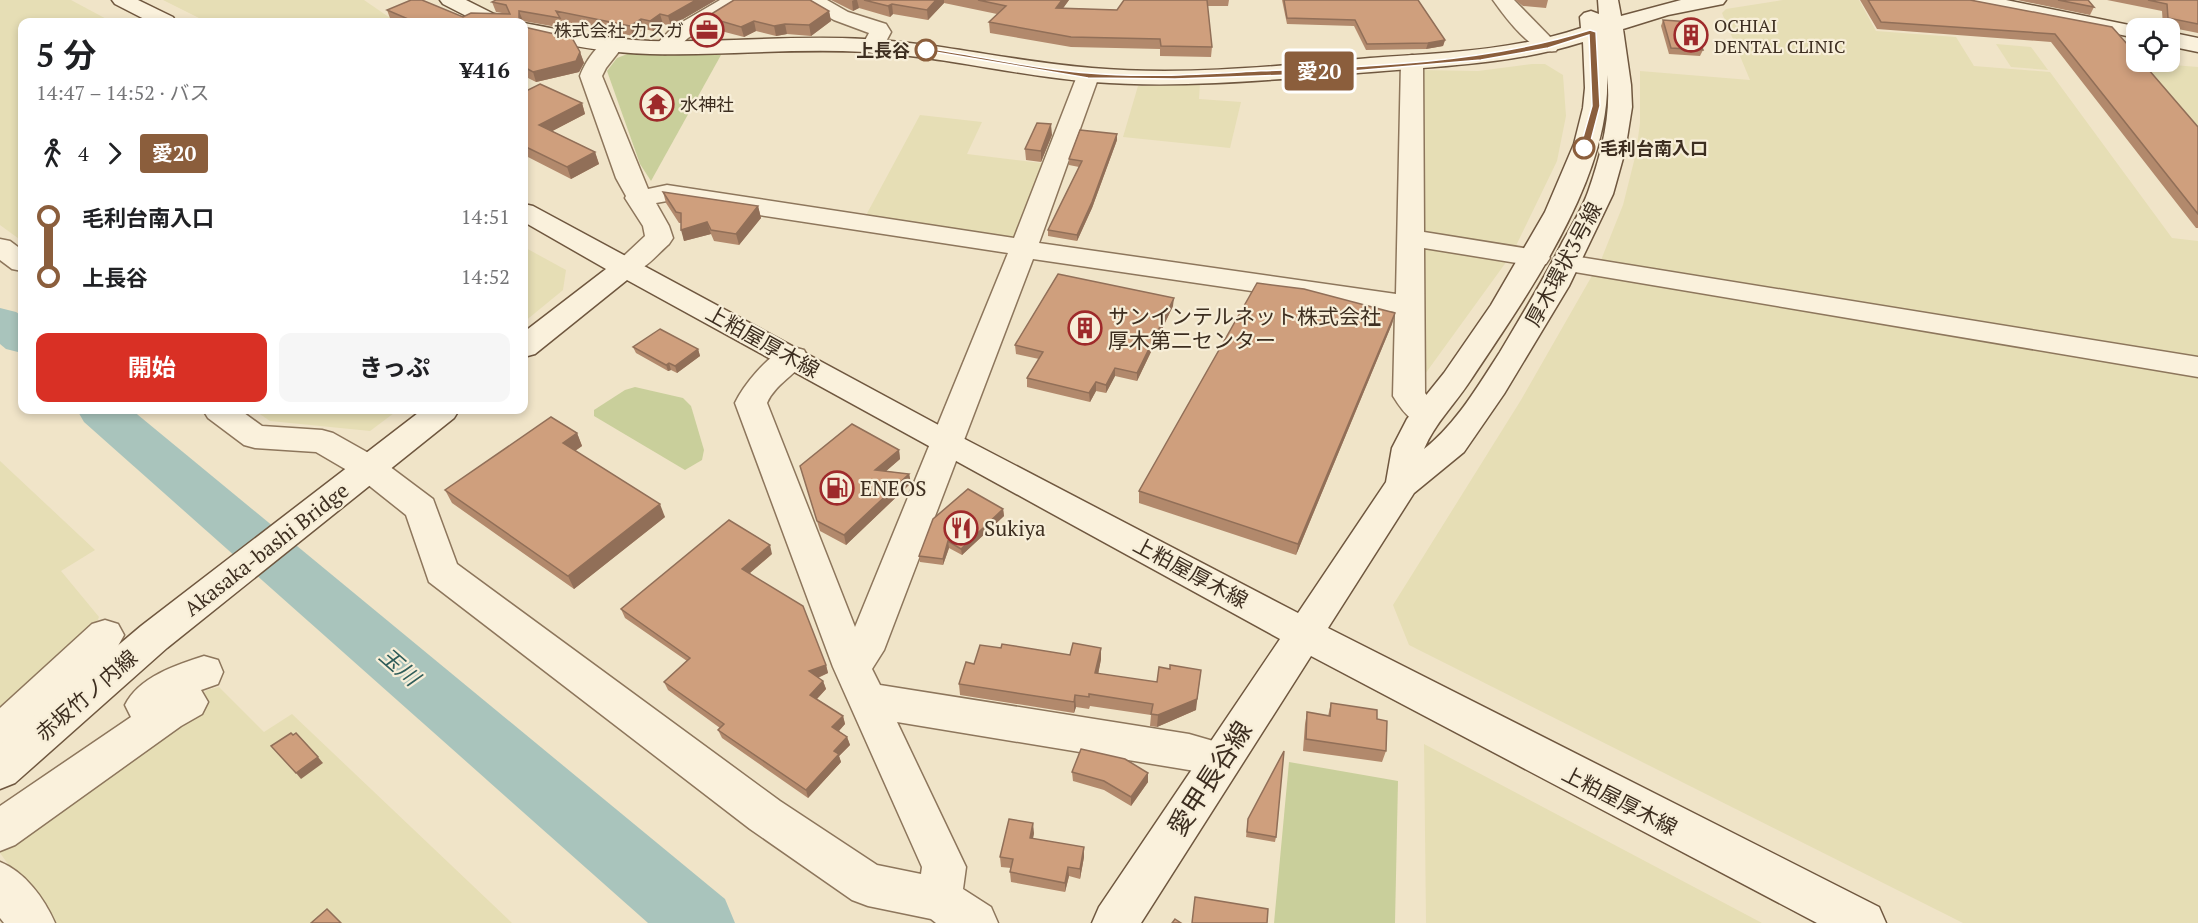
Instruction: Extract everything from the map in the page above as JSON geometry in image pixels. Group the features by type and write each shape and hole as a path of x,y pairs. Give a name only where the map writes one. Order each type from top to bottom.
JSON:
{"street":[{"path":"123,0 157,18"},
{"path":"450,0 485,18"},
{"path":"665,47 680,33 735,0"},
{"path":"812,0 841,16 878,29 880,32 873,46"},
{"path":"1503,0 1528,30 1548,46"},
{"name":"厚木環状3号線","path":"1304,633 1402,484 1452,444 1493,387 1568,263 1600,194 1613,151 1620,85 1604,19 1590,0"},
{"path":"528,30 545,35 613,45 665,47 825,44 873,46 954,53 1088,76 1175,77 1318,71 1481,57 1548,46 1604,19 1651,13 1716,0"},
{"path":"1969,0 2126,30"},
{"name":"厚木環状3号線","path":"1402,484 1408,449 1426,415 1460,373 1536,258 1588,138 1596,106 1604,19"},
{"path":"2180,41 2198,45"},
{"path":"528,344 626,267 659,238 656,226 638,198 591,76 595,66 613,45"},
{"path":"1412,62 1412,238 1408,396 1426,415"},
{"path":"860,684 865,651 1023,249 1088,76"},
{"path":"638,198 668,193 1023,249 1410,305"},
{"name":"上粕屋厚木線","path":"528,214 793,357 946,443 1426,699 1863,923"},
{"path":"1412,238 1536,258"},
{"path":"0,247 18,260"},
{"path":"1568,263 2198,367"},
{"path":"793,357 757,390 751,403 860,684 944,867 940,899"},
{"path":"224,414 255,437 322,441 364,472 421,508 442,572 765,815 868,885 940,899 975,923"},
{"path":"364,472 438,414"},
{"name":"Akasaka-bashi Bridge","path":"174,621 364,472"},
{"name":"赤坂竹ノ内線","path":"0,770 174,621"},
{"name":"愛甲長谷線","path":"1115,923 1304,633"},
{"path":"0,733 105,635"},
{"path":"860,684 1220,760"},
{"path":"0,831 196,687"},
{"path":"0,883 32,923"}],"shaded area":[{"path":"0,0 71,0 105,18 18,18 18,238 0,225"},
{"path":"163,0 364,0 390,18 199,18"},
{"path":"1783,0 1859,0 1876,31 1956,37 1974,66 2050,72 2172,238 2198,241 2198,923 1963,923 1409,645 1393,605 1521,400 1601,260 1623,205 1636,153 1640,123 1640,71 1750,80 1722,13 1726,9"},
{"path":"1996,44 2031,47 2048,70 2011,67"},
{"path":"1545,64 1563,75 1566,116 1557,161 1512,254 1420,381 1419,70 1478,71"},
{"path":"2180,66 2198,67 2198,133 2146,72 2180,72"},
{"path":"1200,84 1199,99 1241,102 1230,148 1123,137 1138,86"},
{"path":"920,115 982,122 967,154 1050,164 1022,236 1011,241 864,219"},
{"path":"528,249 566,270 563,290 528,319"},
{"path":"260,414 393,414 370,431 270,421"},
{"path":"0,461 95,550 61,571 99,617 92,633 0,718"},
{"path":"219,687 264,732 292,714 512,923 51,923 0,853 0,838 207,690"},
{"path":"1424,744 1762,923 1426,923"}],"green space":[{"path":"630,53 721,55 651,181 640,164 607,71 617,58"},
{"path":"635,387 683,398 691,406 704,450 702,460 685,470 594,416 594,410 625,390"},
{"path":"1289,762 1398,781 1395,923 1274,923"}],"building":[{"path":"411,0 422,0 463,17 471,13 510,14 506,5 492,2 496,0 696,0 668,16 660,14 650,21 641,19 630,26 556,11 560,18 519,11 519,18 406,18 387,10"},
{"path":"734,0 810,0 829,11 809,25 774,26 754,21 741,27 714,19 703,26 695,24"},
{"path":"864,0 936,0 927,10 892,4 888,6"},
{"path":"978,0 1062,0 1056,8 1117,10 1124,0 1207,0 1212,47 1161,46 1160,39 1071,37 989,22 1006,6"},
{"path":"1284,0 1418,0 1445,40 1428,43 1367,44 1355,20 1287,18"},
{"path":"1868,0 1970,0 2112,27 2126,43 2126,72 2151,72 2198,127 2198,214 2055,34 1881,22"},
{"path":"2058,0 2088,0 2094,7"},
{"path":"2148,0 2198,0 2198,24 2180,20 2180,18 2168,18 2167,4"},
{"path":"1663,20 1691,22 1703,50 1671,48"},
{"path":"528,28 572,38 580,52 576,61 533,72 528,69"},
{"path":"540,84 582,103 539,125 595,152 567,167 528,148 528,90"},
{"path":"1037,123 1051,124 1041,151 1025,149"},
{"path":"1080,130 1117,134 1077,235 1048,230 1082,161 1069,159"},
{"path":"663,192 758,206 736,234 711,230 707,222 681,230 681,213 676,212"},
{"name":"サンインテルネット株式会社 厚木第二センター","path":"1058,274 1174,298 1137,373 1115,368 1106,385 1096,382 1089,393 1027,378 1043,352 1015,345"},
{"path":"1257,283 1304,289 1395,313 1298,544 1139,491"},
{"path":"660,329 698,349 675,366 669,363 666,365 633,347"},
{"path":"551,417 577,433 563,443 660,504 568,576 445,490"},
{"path":"852,424 899,450 875,470 909,474 844,535 817,521 800,466"},
{"name":"Sukiya","path":"968,489 1003,509 961,549 948,541 943,559 919,556 933,519"},
{"path":"729,520 770,545 742,569 803,606 826,665 809,671 823,681 810,695 843,716 832,727 847,737 834,751 839,754 806,790 718,730 724,724 664,682 690,658 621,609"},
{"path":"1073,643 1101,648 1095,673 1157,682 1159,667 1170,669 1170,665 1201,670 1197,699 1158,715 1151,714 1153,704 1089,694 1089,697 1075,695 1074,702 959,684 966,662 974,664 980,645 1001,648 1002,644 1070,655"},
{"path":"1331,703 1377,710 1377,719 1387,721 1386,751 1306,739 1307,712 1330,716"},
{"path":"291,733 293,735 296,733 318,757 296,773 271,746"},
{"path":"1081,749 1125,759 1148,773 1131,797 1104,781 1072,772"},
{"path":"1284,751 1276,837 1247,832 1248,819"},
{"path":"1009,819 1033,823 1030,838 1084,847 1080,869 1068,867 1065,883 1010,872 1013,859 1000,857"},
{"path":"1195,897 1268,909 1267,923 1192,923"},
{"path":"327,909 341,923 311,923"}],"waterway":[{"name":"玉川","path":"0,322 18,335"},
{"name":"玉川","path":"106,414 700,923"}],"bus line":[{"name":"愛20","path":"926,50 1088,76 1175,77 1318,71 1447,61 1528,50 1593,32 1596,106 1584,148"}],"place":[{"name":"株式会社 カスガ","path":"707,30"},
{"name":"OCHIAI DENTAL CLINIC","path":"1691,35"},
{"name":"上長谷","path":"926,50"},
{"name":"水神社","path":"657,104"},
{"name":"毛利台南入口","path":"1584,148"},
{"name":"サンインテルネット株式会社 厚木第二センター","path":"1085,328"},
{"name":"ENEOS","path":"837,488"},
{"name":"Sukiya","path":"961,528"}]}
